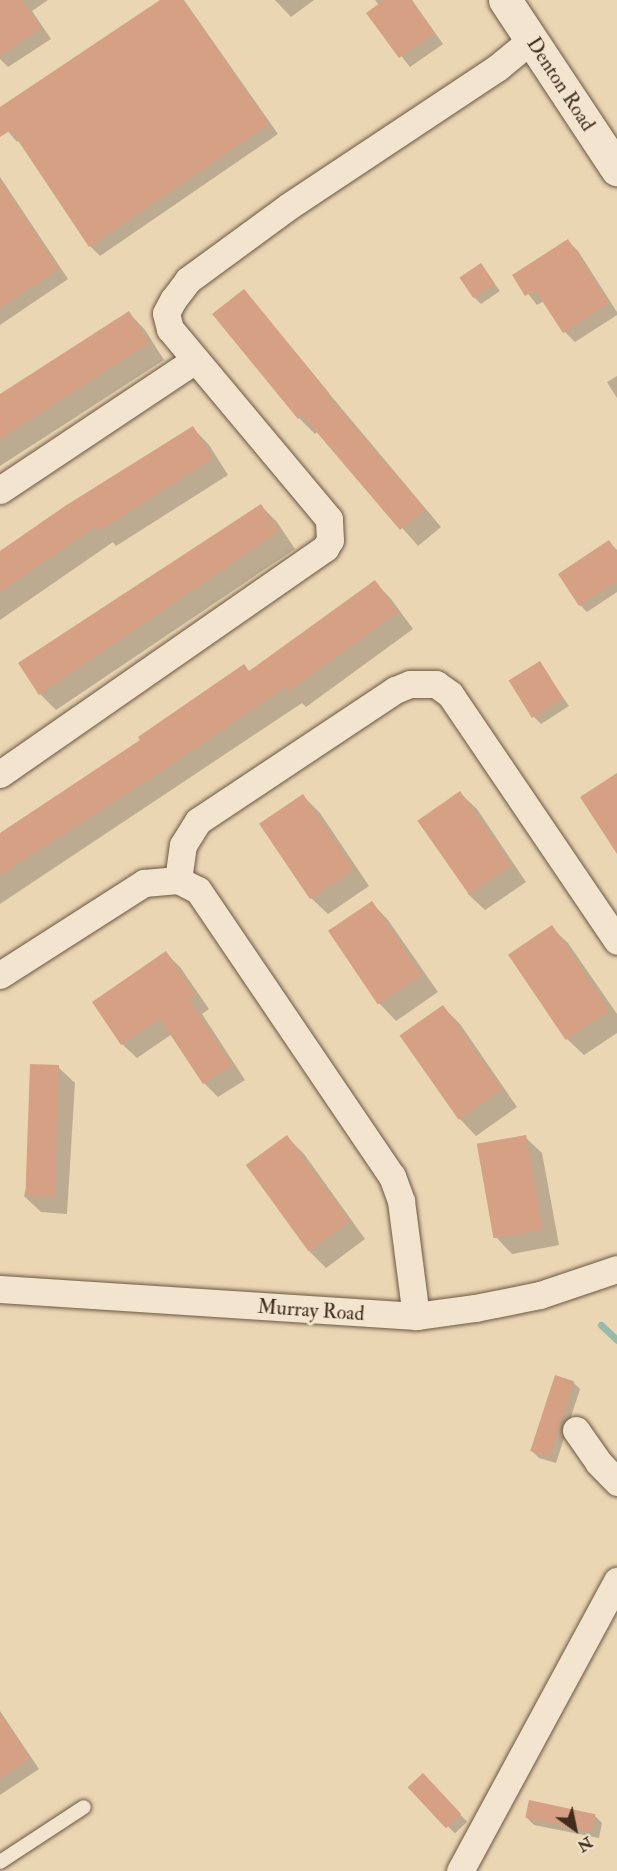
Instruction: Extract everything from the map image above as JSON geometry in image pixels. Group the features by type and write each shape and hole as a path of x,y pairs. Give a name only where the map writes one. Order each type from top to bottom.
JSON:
{"street":[{"name":"Denton Road","path":"505,0 617,169"},
{"path":"0,774 326,548 330,540 329,519 170,329 166,313 188,280 289,206 497,68 532,39"},
{"path":"0,490 195,360"},
{"path":"178,880 183,845 198,821 395,690 410,684 436,684 450,694 617,941"},
{"path":"0,975 144,883 178,880 198,890 392,1176 401,1201 416,1316"},
{"name":"Murray Road","path":"0,1289 416,1316 476,1308 540,1295 617,1269"},
{"path":"576,1430 598,1462 617,1482"},
{"path":"460,1871 617,1581"}],"lane":[{"path":"0,1862 84,1807"}],"building":[{"path":"0,0 22,0 41,28 0,56"},
{"path":"160,0 183,0 269,124 89,247 11,130 0,137 0,107"},
{"path":"384,0 411,0 435,33 399,58 366,13"},
{"path":"0,180 59,269 0,308"},
{"path":"568,239 609,303 563,333 535,290 525,296 512,275"},
{"path":"481,263 495,284 473,298 459,278"},
{"path":"244,289 329,393 327,394 425,509 400,530 302,415 298,419 212,314"},
{"path":"129,311 149,343 0,439 0,394"},
{"path":"193,426 213,458 99,531 96,526 0,592 0,551 65,506"},
{"path":"261,504 279,531 39,695 18,663"},
{"path":"609,540 617,552 617,581 579,606 558,574"},
{"path":"375,580 398,612 289,691 285,687 162,771 0,875 0,833 140,740 138,737 244,664 249,671"},
{"path":"540,661 563,698 532,718 509,681"},
{"path":"617,773 617,854 580,797"},
{"path":"460,791 512,865 469,895 417,821"},
{"path":"303,794 354,869 310,899 259,824"},
{"path":"372,901 422,975 378,1004 328,931"},
{"path":"552,925 610,1010 566,1040 508,955"},
{"path":"166,951 196,995 189,999 232,1065 203,1084 160,1019 121,1045 92,1002"},
{"path":"443,1005 502,1089 459,1120 400,1035"},
{"path":"30,1064 59,1065 54,1197 25,1196"},
{"path":"287,1135 350,1222 309,1252 246,1165"},
{"path":"526,1135 543,1230 493,1238 477,1144"},
{"path":"555,1375 574,1381 549,1457 530,1451"},
{"path":"0,1713 30,1758 0,1779"},
{"path":"423,1773 461,1814 446,1828 408,1787"},
{"path":"529,1800 596,1814 592,1832 525,1818"}],"waterway":[{"path":"601,1325 617,1340"}]}
